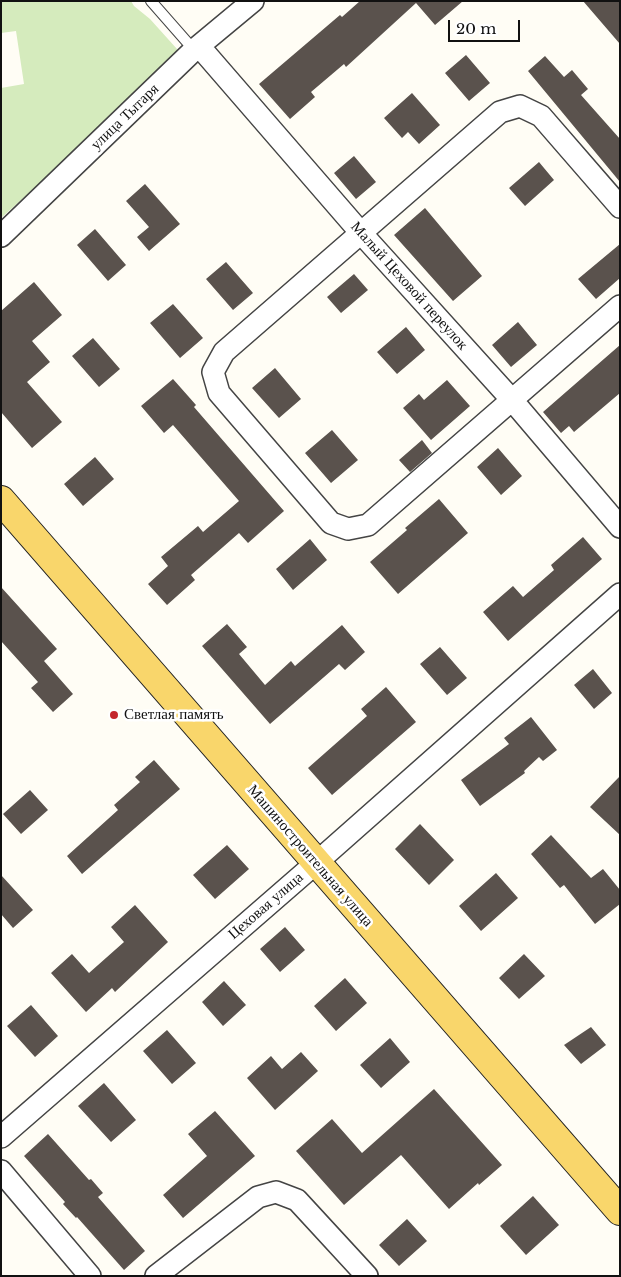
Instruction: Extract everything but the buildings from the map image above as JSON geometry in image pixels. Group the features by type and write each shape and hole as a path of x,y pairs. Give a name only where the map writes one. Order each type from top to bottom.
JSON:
{"main road":[{"name":"Машиностроительная улица","path":"1,500 620,1210"}],"street":[{"name":"улица Тытаря","path":"1,236 196,48 253,1"},
{"name":"Малый Цеховой переулок","path":"196,48 512,400 620,527"},
{"path":"620,207 541,116 520,106 500,112 224,352 213,372 219,393 331,523 348,529 368,525 620,306"},
{"name":"Цеховая улица","path":"1,1137 316,863 620,594"},
{"path":"1,1171 90,1276"},
{"path":"156,1276 258,1197 276,1192 297,1200 367,1276"}],"lane":[{"path":"151,1 196,48"}],"green space":[{"path":"1,1 131,1 177,49 177,56 75,152 1,218 1,88 24,84 16,31 1,33"}],"place":[{"name":"Светлая память","path":"114,715"}]}
